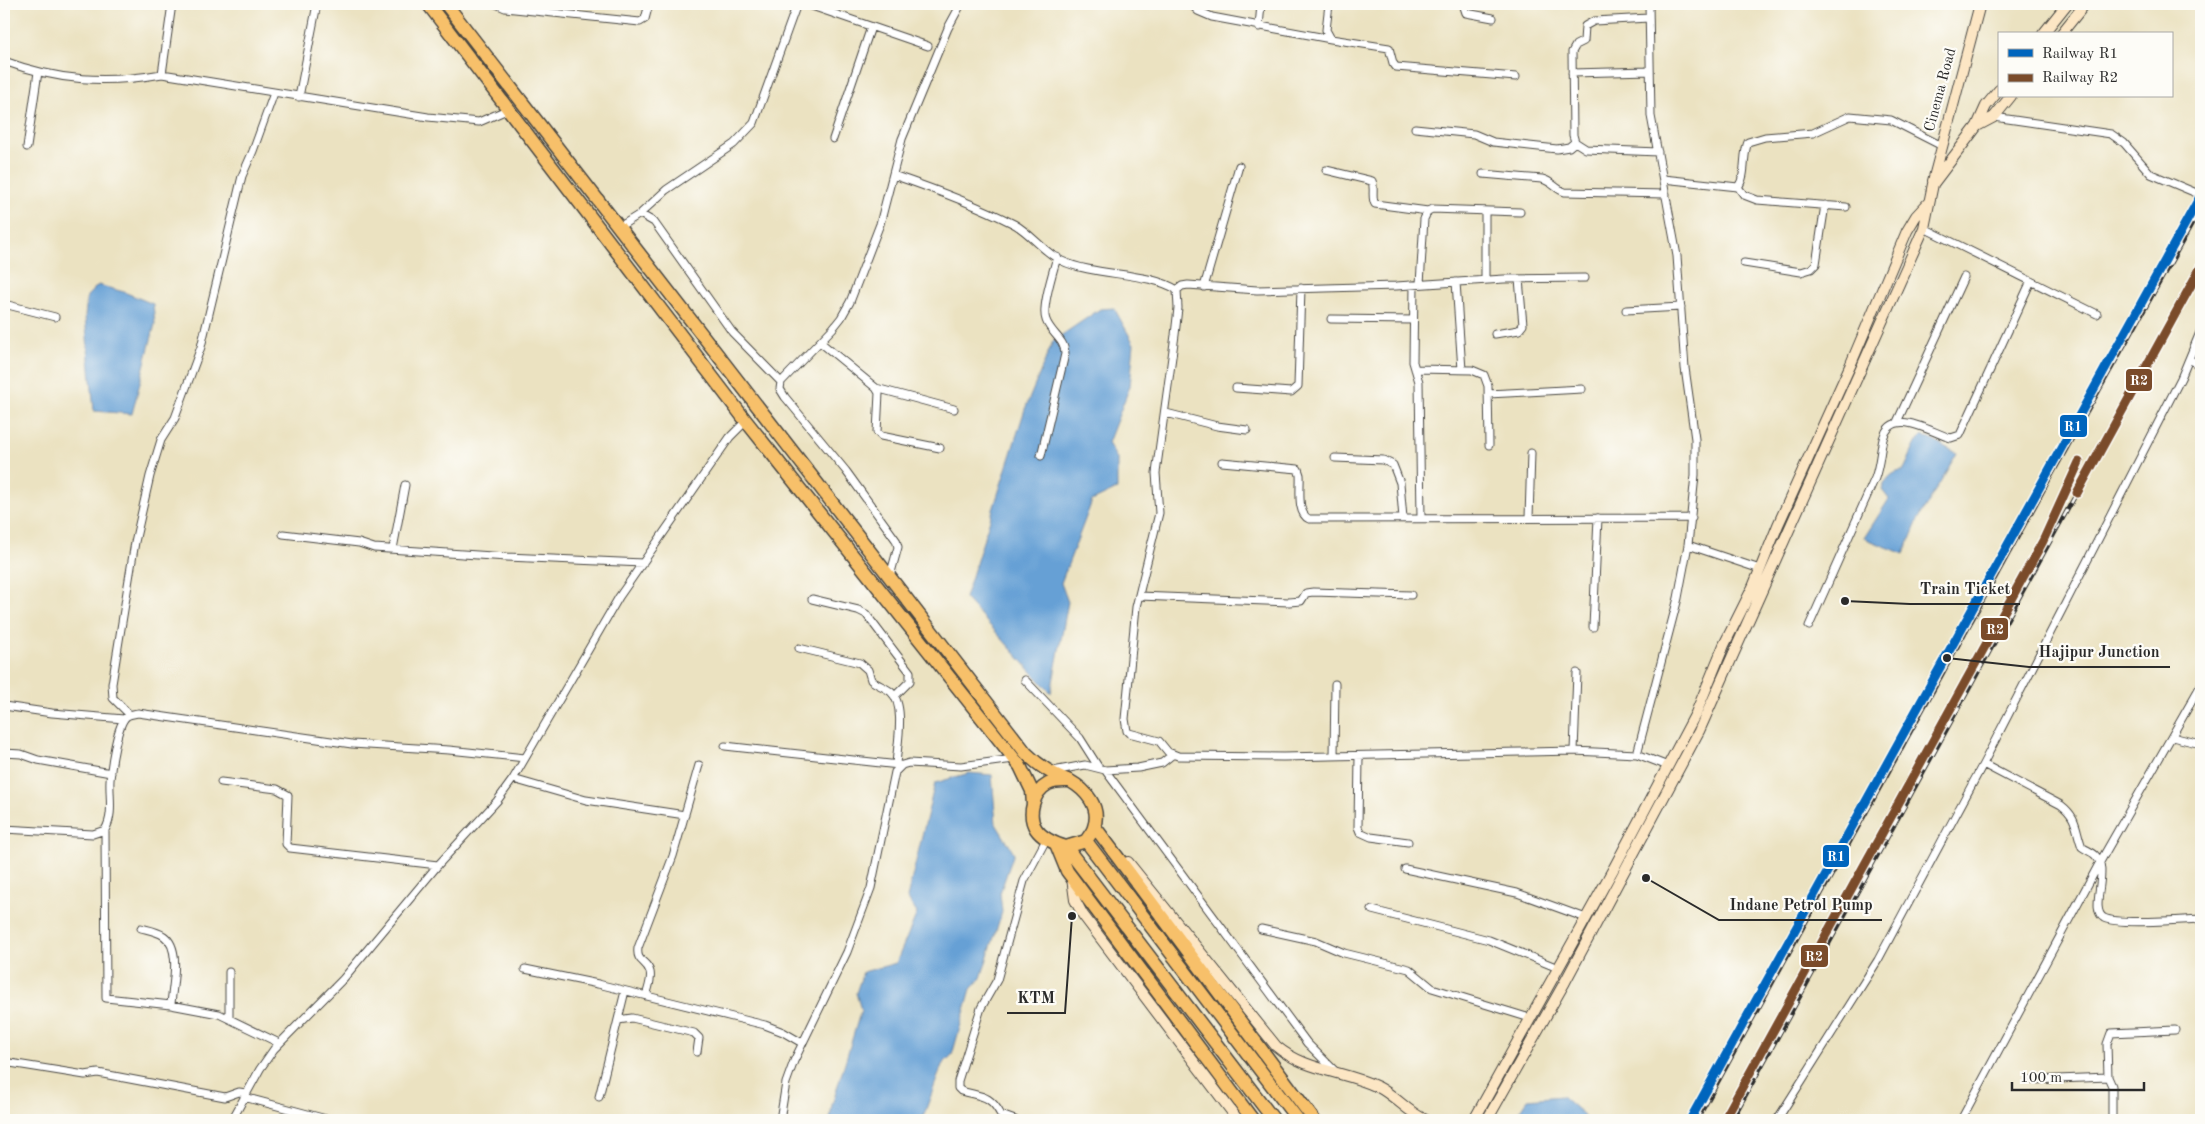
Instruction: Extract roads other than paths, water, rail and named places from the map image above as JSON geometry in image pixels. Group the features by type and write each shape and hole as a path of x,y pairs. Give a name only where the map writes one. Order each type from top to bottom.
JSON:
{"highway":[{"path":"428,4 746,420 1014,759 1032,791 1032,813 1036,828 1056,843 1100,894 1274,1120"},
{"path":"446,4 1026,753 1048,772 1070,781 1088,793 1092,800 1095,816 1094,827 1086,841"},
{"path":"1033,805 1038,794 1047,784 1070,781"},
{"path":"1094,827 1314,1120"},
{"path":"1056,843 1086,841"},
{"path":"1086,841 1298,1120"},
{"path":"1056,843 1061,860 1072,877 1253,1120"}],"main road":[{"name":"Cinema Road","path":"1487,1120 1565,982 1699,731 1924,228 1942,146 1980,4"},
{"path":"2045,32 2067,4"},
{"path":"2063,32 2085,4"},
{"path":"1933,184 1977,126 1986,106 1998,91"},
{"path":"1977,126 1994,117 2009,98"},
{"path":"1474,1120 1629,840 1696,712 1908,231 1916,216 1929,202"},
{"path":"1629,840 1639,846"},
{"path":"1105,842 1113,846 1128,861 1276,1046 1296,1060 1362,1080 1381,1089 1426,1120"},
{"path":"1072,877 1076,900 1082,915 1238,1120"}],"street":[{"path":"162,74 172,4"},
{"path":"299,97 317,4"},
{"path":"496,4 506,8 640,22 645,20 650,4"},
{"path":"620,227 640,214 666,190 734,144 754,123 797,4"},
{"path":"806,4 928,46"},
{"path":"890,576 897,555 896,540 846,471 780,389 781,382 841,318 850,302 880,224 902,139 948,28 961,4"},
{"path":"1191,4 1204,15 1259,27 1389,48 1393,63 1403,69 1516,77"},
{"path":"1259,27 1261,4"},
{"path":"1329,4 1326,30 1331,39"},
{"path":"1463,4 1466,13 1493,18"},
{"path":"1637,754 1678,598 1692,518 1695,475 1695,439 1685,368 1677,256 1650,116 1649,4"},
{"path":"1649,18 1588,23 1584,30 1584,41 1573,48 1573,135 1575,142 1586,149 1658,152"},
{"path":"833,139 871,27"},
{"path":"4,62 38,72 99,81 134,79 162,74 428,117 479,122 509,109"},
{"path":"1572,73 1650,71"},
{"path":"27,147 38,72"},
{"path":"274,93 242,176 202,347 175,418 160,440 148,484 136,542 112,684 113,698 126,717 111,773 110,818 105,830 106,998 171,1005 228,1017 279,1043"},
{"path":"1738,187 1742,177 1748,142 1765,137 1813,133 1850,116 1891,120 1942,146"},
{"path":"1994,117 2111,134 2124,143 2151,174 2201,195"},
{"path":"1415,128 1474,134 1493,142 1557,149 1570,146 1575,142"},
{"path":"1204,287 1239,166"},
{"path":"1326,170 1363,177 1372,181 1374,185 1373,201 1376,204 1428,211 1432,209 1520,212"},
{"path":"1483,174 1542,179 1565,192 1666,194"},
{"path":"893,175 937,190 1014,224 1056,257 1080,267 1145,280 1177,290"},
{"path":"1663,179 1738,187 1744,195 1757,200 1846,207"},
{"path":"1744,263 1801,272 1812,270 1816,264 1825,205"},
{"path":"1421,518 1419,382 1413,362 1413,320 1424,219 1428,211"},
{"path":"1485,211 1485,280"},
{"path":"640,214 654,222 732,332 781,382"},
{"path":"1924,228 2097,314"},
{"path":"1041,456 1065,354 1062,341 1052,330 1044,316 1056,257"},
{"path":"1809,626 1875,478 1884,438 1888,429 1897,422 1964,277"},
{"path":"1177,290 1182,286 1188,285 1243,290 1485,280 1585,278"},
{"path":"1495,334 1518,330 1523,325 1519,279"},
{"path":"1897,422 1908,422 1951,438 1960,435 2031,281"},
{"path":"1456,282 1462,370"},
{"path":"1236,388 1291,392 1298,386 1302,288"},
{"path":"1172,755 1159,741 1129,733 1125,725 1133,626 1159,513 1156,473 1166,413 1178,308 1177,290"},
{"path":"4,304 55,317"},
{"path":"1626,310 1682,307"},
{"path":"1330,319 1413,320"},
{"path":"1777,1120 1878,960 1983,764 2189,360 2201,330"},
{"path":"820,342 876,388 879,393 877,432 881,436 940,448"},
{"path":"2189,360 2201,366"},
{"path":"1415,369 1472,370 1484,375 1487,379 1489,445"},
{"path":"876,388 954,409"},
{"path":"1488,394 1582,389"},
{"path":"1166,413 1217,426 1247,430"},
{"path":"232,1120 260,1068 279,1043 344,979 438,865 497,801 513,779 619,596 730,437 746,420"},
{"path":"1529,518 1531,453"},
{"path":"1335,458 1383,460 1393,465 1400,483 1403,518"},
{"path":"1222,462 1298,470 1300,475 1302,511 1305,517 1309,519 1692,518"},
{"path":"393,550 405,485"},
{"path":"1593,627 1598,518"},
{"path":"283,534 393,550 643,563"},
{"path":"1688,545 1760,569"},
{"path":"1139,596 1289,602 1301,601 1306,593 1313,592 1411,595"},
{"path":"812,598 858,610 866,614 910,672 910,681 895,696"},
{"path":"780,1120 786,1083 802,1043 847,952 870,888 891,786 899,765 900,712 895,696 871,680 868,670 860,663 800,648"},
{"path":"1574,751 1576,673"},
{"path":"1025,680 1080,738 1307,1043 1337,1073"},
{"path":"1334,756 1335,684"},
{"path":"1961,1120 2100,862 2201,685"},
{"path":"4,706 52,713 126,717 138,713 352,744 449,750 525,758"},
{"path":"2172,737 2201,744"},
{"path":"725,746 899,765 909,763 972,765 1014,759"},
{"path":"1048,772 1086,765 1102,769 1138,768 1162,763 1172,755 1359,756 1574,751 1637,754 1668,766"},
{"path":"4,753 21,754 38,760 111,773"},
{"path":"1359,756 1358,827 1360,832 1371,837 1408,842"},
{"path":"1983,764 2061,805 2070,812 2076,822 2082,847 2096,855 2100,862 2102,870 2098,907 2100,914 2104,918 2132,921 2201,920"},
{"path":"646,996 651,974 637,954 638,948 672,856 699,765"},
{"path":"513,779 586,800 685,815"},
{"path":"221,782 277,790 288,794 286,844 290,848 438,865"},
{"path":"4,829 94,834 105,830"},
{"path":"1016,1120 1000,1115 994,1102 961,1091 958,1088 958,1080 981,1008 997,980 1024,881 1056,843"},
{"path":"1405,869 1517,893 1586,918"},
{"path":"1372,910 1489,940 1558,968"},
{"path":"141,928 164,936 172,947 174,959 171,1005"},
{"path":"1262,929 1316,941 1344,954 1409,969 1432,988 1530,1018"},
{"path":"525,968 765,1025 802,1043"},
{"path":"228,1017 229,972"},
{"path":"599,1098 625,991"},
{"path":"618,1020 632,1018 694,1033 698,1038 697,1052"},
{"path":"2112,1120 2112,1086 2108,1077 2107,1044 2111,1033 2175,1030"},
{"path":"4,1062 85,1075 98,1073 225,1097 239,1092 330,1120"},
{"path":"2032,1080 2108,1077"}],"water":[{"path":"98,285 124,292 153,304 155,324 132,414 94,411 85,317 87,296"},
{"path":"1114,308 1134,344 1130,386 1108,443 1117,459 1117,489 1092,501 1061,583 1068,602 1051,693 965,598 1025,409 1053,341 1100,309"},
{"path":"1922,435 1957,453 1918,520 1904,554 1864,538 1889,499 1882,490 1885,483 1892,474 1903,471 1916,443"},
{"path":"969,773 992,775 996,824 1014,853 1000,893 1002,912 981,978 971,989 952,1055 942,1065 922,1120 830,1120 832,1105 861,1010 856,993 863,972 896,963 917,913 907,898 935,783"},
{"path":"1562,1096 1584,1115 1585,1120 1514,1120 1528,1099"}],"railway":[{"path":"1697,1120 2049,480 2195,219"},
{"path":"1732,1120 2201,267"}],"rail line":[{"name":"R1","path":"1690,1120 2201,195"},
{"name":"R2","path":"2077,493 2201,267"},
{"name":"R2","path":"1724,1120 2043,541 2079,462"}],"place":[{"name":"Train Ticket","path":"1845,601"},
{"name":"Hajipur Junction","path":"1947,658"},
{"name":"Indane Petrol Pump","path":"1646,878"},
{"name":"KTM","path":"1072,916"}]}
